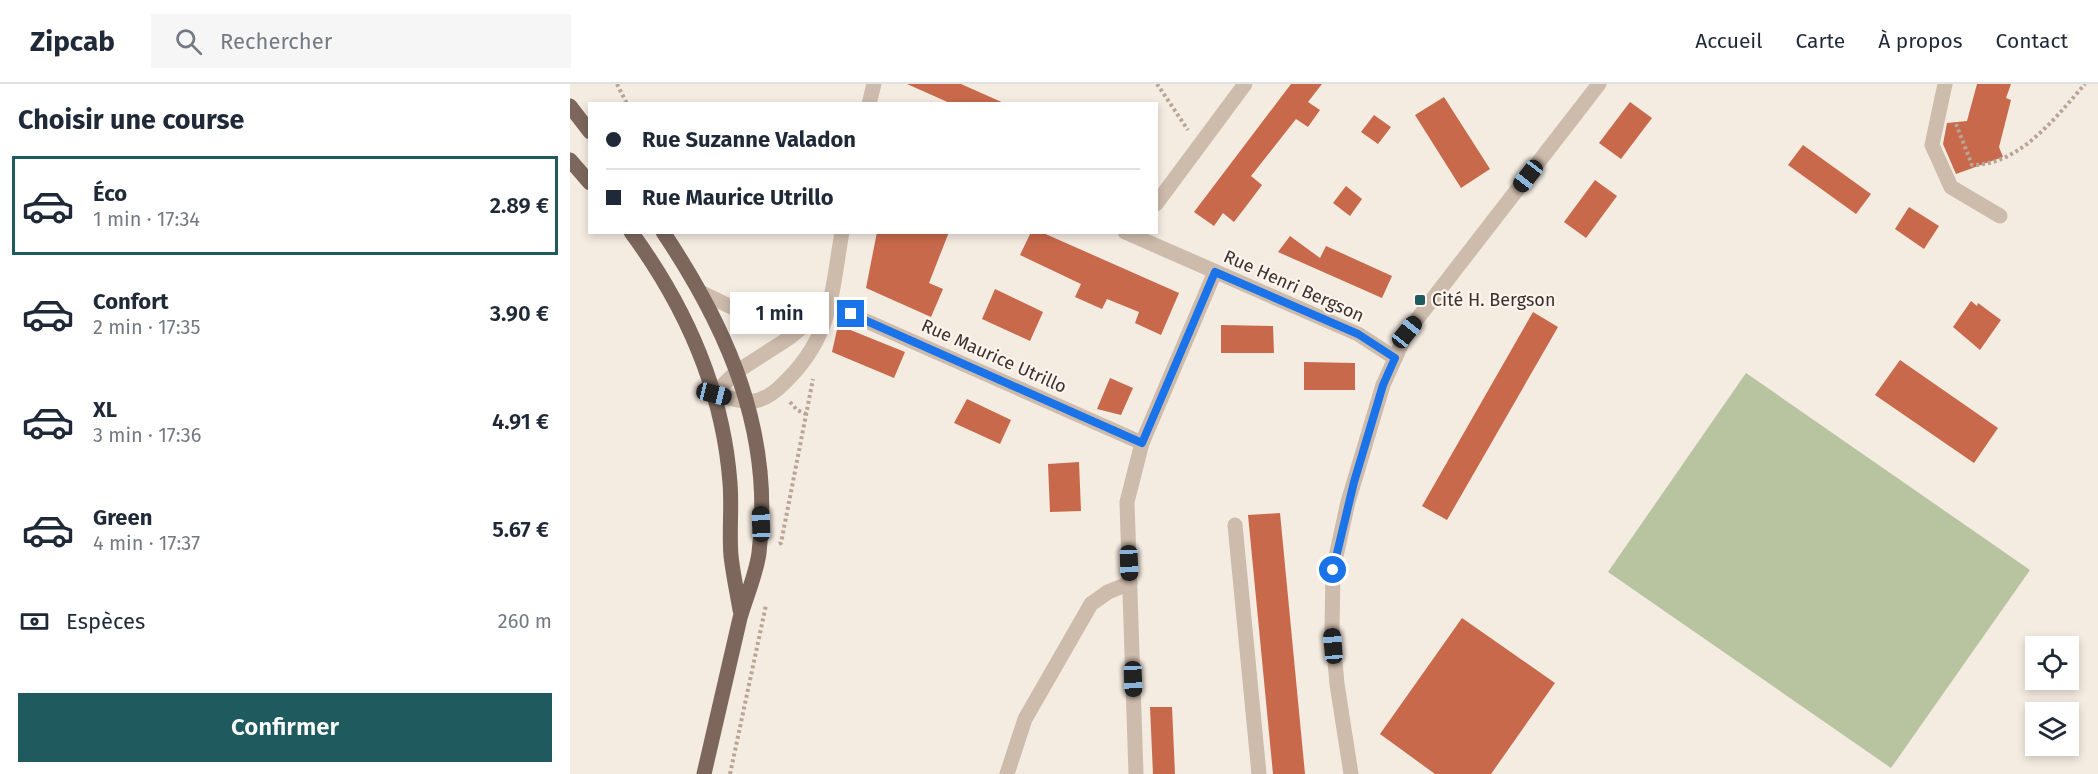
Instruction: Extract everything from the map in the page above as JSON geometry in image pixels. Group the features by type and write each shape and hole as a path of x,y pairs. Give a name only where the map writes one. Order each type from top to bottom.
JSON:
{"main road":[{"path":"570,106 588,129"},
{"path":"570,160 588,181"},
{"path":"632,234 671,292 694,337 714,394 731,485 731,555 741,616"},
{"path":"664,234 702,293 736,372 747,402 760,470 761,524 758,555 741,616 704,774"}],"street":[{"path":"869,102 874,84"},
{"path":"1158,201 1245,84"},
{"path":"1351,774 1332,628 1333,570 1354,481 1383,385 1407,332 1599,84"},
{"path":"1945,84 1932,145 1951,187 2000,216"},
{"path":"714,394 747,402 764,398 797,372 825,327 842,234"},
{"name":"Rue Henri Bergson","path":"1132,234 1358,334 1395,358"},
{"path":"1136,774 1127,502 1142,443 1215,272"},
{"path":"702,293 763,322 776,323 813,318"},
{"path":"714,394 736,372 789,338 830,305"},
{"name":"Rue Maurice Utrillo","path":"830,305 1142,443"},
{"path":"1235,525 1258,774"},
{"path":"1007,774 1025,719 1091,604 1108,592 1130,583"}],"path":[{"path":"617,84 626,102"},
{"path":"1157,84 1199,145"},
{"path":"1939,107 1956,123 1972,165 1986,165 2011,155 2053,120 2085,84"},
{"path":"777,555 806,414"},
{"path":"730,774 767,601"}],"green space":[{"path":"1746,373 2030,570 1891,768 1608,572"}],"building":[{"path":"907,84 961,84 1002,102 948,102"},
{"path":"1291,84 1322,84 1308,102 1320,110 1308,127 1296,119 1251,176 1262,185 1234,222 1223,213 1214,226 1194,212"},
{"path":"1977,84 2011,84 2006,98 2011,100 1999,147 2003,157 1956,174 1943,144 1947,123 1967,121"},
{"path":"1444,97 1490,169 1461,188 1415,115"},
{"path":"1630,102 1652,118 1621,159 1599,143"},
{"path":"1374,115 1391,127 1378,144 1361,132"},
{"path":"1803,145 1871,194 1856,214 1788,165"},
{"path":"1595,180 1617,196 1586,238 1564,222"},
{"path":"1346,186 1362,199 1350,216 1333,203"},
{"path":"1909,207 1939,226 1924,249 1895,229"},
{"path":"877,234 948,234 929,283 943,289 931,317 866,288"},
{"path":"1030,234 1046,234 1179,293 1161,335 1135,323 1139,312 1107,299 1102,309 1075,297 1081,284 1020,255"},
{"path":"1290,236 1320,258 1326,246 1392,276 1382,298 1278,252"},
{"path":"995,289 1043,312 1030,341 982,319"},
{"path":"1971,301 1977,306 1978,303 2001,320 1980,350 1953,327"},
{"path":"1533,312 1558,327 1447,520 1422,506"},
{"path":"838,325 905,352 894,378 832,352"},
{"path":"1221,325 1273,326 1274,353 1221,353"},
{"path":"1900,360 1998,428 1974,463 1875,395"},
{"path":"1304,362 1355,363 1355,390 1304,390"},
{"path":"1110,378 1133,388 1121,415 1097,409"},
{"path":"967,399 1011,420 1000,444 954,423"},
{"path":"1079,462 1081,511 1050,512 1048,464"},
{"path":"1280,513 1305,774 1273,774 1248,515"},
{"path":"1462,618 1555,683 1491,774 1435,774 1380,734"},
{"path":"1150,707 1172,707 1175,774 1153,774"}],"place":[{"name":"Cité H. Bergson","path":"1420,300"}],"route":[{"path":"851,314 1142,443 1215,272 1358,334 1395,358 1383,385 1348,502 1333,570"}]}
